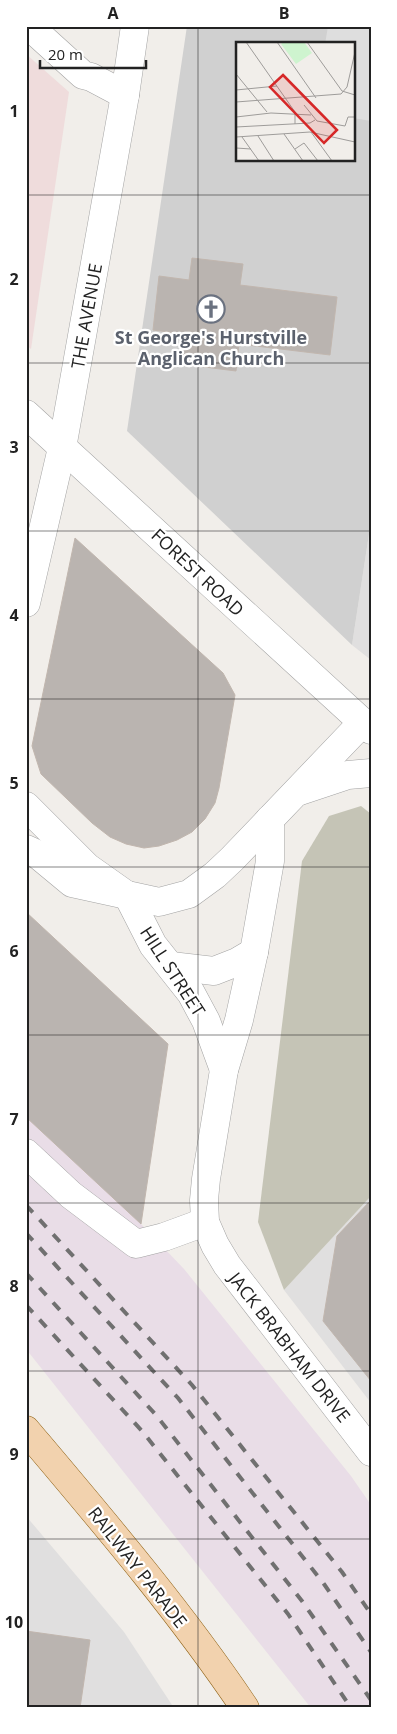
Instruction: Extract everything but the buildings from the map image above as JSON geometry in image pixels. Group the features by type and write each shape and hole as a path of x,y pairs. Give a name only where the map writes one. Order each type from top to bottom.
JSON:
{"main road":[{"name":"RAILWAY PARADE","path":"26,1430 161,1593 245,1708"}],"street":[{"path":"29,26 83,75 91,77 125,95"},
{"name":"THE AVENUE","path":"26,603 62,448 125,95 135,26"},
{"name":"FOREST ROAD","path":"26,414 366,726"},
{"name":"HILL STREET","path":"128,896 159,902 189,894 215,875 295,793 366,726"},
{"path":"295,793 348,775 371,773"},
{"path":"26,806 87,867 128,896"},
{"name":"HILL STREET","path":"227,1265 215,1245 205,1222 204,1200 206,1179 224,1070 240,1020 254,952 270,861 270,819"},
{"path":"26,848 37,854 72,883 128,896"},
{"name":"HILL STREET","path":"128,896 152,945 171,966 191,993 206,1021 224,1070"},
{"path":"171,966 214,971 237,962 254,952"},
{"path":"26,1153 71,1195 136,1244 164,1237 205,1222"},
{"name":"JACK BRABHAM DRIVE","path":"227,1265 371,1452"}],"shaded area":[{"path":"187,26 371,26 371,521 352,645 127,431"},
{"path":"328,26 371,26 371,121 354,118 354,42 325,42"},
{"path":"26,54 69,92 31,349 26,345"},
{"path":"371,521 371,660 352,645"},
{"path":"361,806 371,814 371,1196 284,1290 258,1222 302,861 329,816"},
{"path":"26,1117 141,1224 184,1269 351,1476 371,1505 371,1708 311,1708 26,1349"},
{"path":"371,1196 371,1403 284,1290"},
{"path":"26,1516 124,1632 174,1708 26,1708"}],"railway":[{"path":"26,1205 192,1385 342,1572 371,1614"},
{"path":"26,1233 178,1398 324,1584 371,1652"},
{"path":"26,1273 156,1415 302,1601 371,1700"},
{"path":"26,1305 142,1431 288,1614 351,1708"}],"place":[{"name":"St George's Hurstville Anglican Church","path":"211,309"}]}
